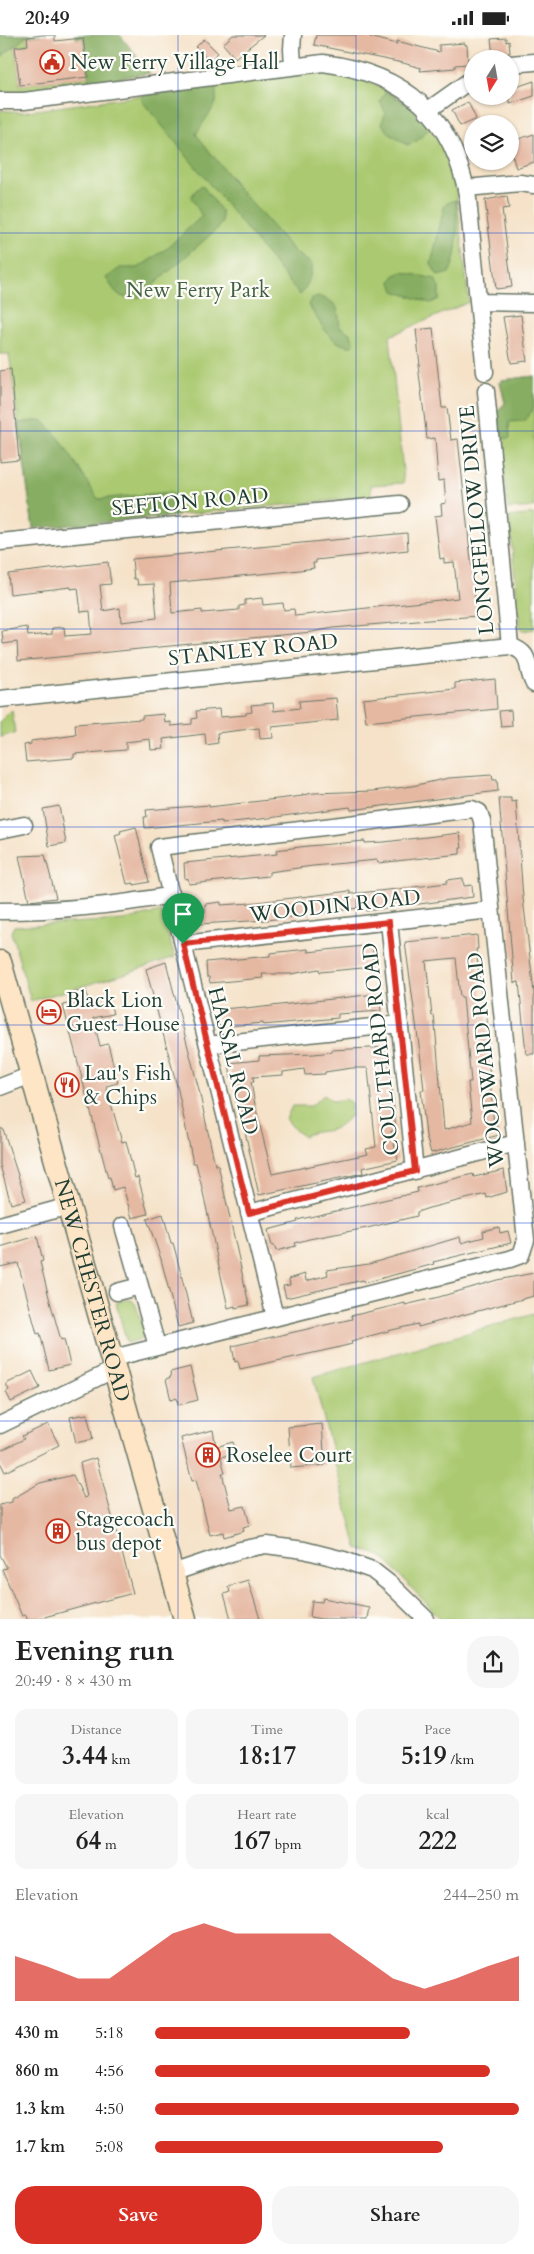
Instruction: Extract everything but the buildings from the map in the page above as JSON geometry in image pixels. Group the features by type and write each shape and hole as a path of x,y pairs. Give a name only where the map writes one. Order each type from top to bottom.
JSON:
{"main road":[{"name":"NEW CHESTER ROAD","path":"0,962 186,1619"}],"street":[{"path":"293,35 293,66"},
{"path":"519,63 534,62"},
{"path":"0,101 24,101 323,63 359,69 395,84 435,118 457,156 466,188 484,372"},
{"path":"427,111 464,85"},
{"path":"466,188 520,183 534,185"},
{"path":"478,302 534,303"},
{"name":"LONGFELLOW DRIVE","path":"486,391 510,646"},
{"name":"SEFTON ROAD","path":"0,541 383,498 400,503"},
{"path":"510,646 520,649 528,658 531,679 534,684"},
{"name":"STANLEY ROAD","path":"0,699 510,646"},
{"name":"WOODWARD ROAD","path":"0,1425 114,1363 157,1346 521,1255 526,1240 482,821 479,812 472,809 159,847 172,895"},
{"path":"0,911 49,911 115,905 172,895"},
{"name":"HASSAL ROAD","path":"172,895 275,1317"},
{"name":"WOODIN ROAD","path":"183,944 491,910"},
{"name":"COULTHARD ROAD","path":"389,922 415,1171"},
{"path":"208,1045 400,1025"},
{"path":"0,1087 31,1075"},
{"path":"249,1213 516,1143"},
{"path":"0,1225 69,1206"},
{"path":"123,1226 157,1346"},
{"name":"NEW CHESTER ROAD","path":"117,1292 140,1286"},
{"path":"172,1573 240,1550 266,1545 304,1550 344,1560 372,1570 390,1584 426,1619"}],"green space":[{"path":"0,35 42,35 27,37 28,45 15,47 20,85 88,77 89,83 16,93 0,92"},
{"path":"0,35 28,35 0,58"},
{"path":"74,35 120,35 150,73 89,83 83,38 77,39"},
{"name":"New Ferry Park","path":"330,72 373,84 393,94 410,107 425,121 437,138 448,158 455,180 469,302 390,336 404,483 371,485 371,497 33,528 9,354 0,354 0,110 21,112 306,73"},
{"path":"216,85 216,103 196,134 239,189 296,253 312,264 309,281 300,295 142,101 142,95"},
{"path":"386,91 415,110 430,128 417,141 407,145 391,135 382,124 385,112 380,101"},
{"path":"202,185 222,212 222,223 219,227 140,297 127,298 119,295 106,278 120,268 138,268 166,249 202,216 191,197"},
{"path":"456,200 457,237 455,256 449,273 438,276 431,264 445,204"},
{"path":"402,272 435,279 439,288 439,299 431,303 394,291 391,282 395,275"},
{"path":"320,297 331,302 336,307 340,327 350,333 354,342 352,346 345,345 332,338 308,305 312,298"},
{"path":"534,376 534,507 508,509 497,412 505,403 500,382 502,380"},
{"path":"534,376 534,408 524,421 509,422 510,438 500,439 497,412 505,403 500,382 502,380"},
{"path":"42,420 60,439 98,499 171,492 178,504 178,516 33,528 19,423"},
{"path":"534,514 534,629 522,631 520,627 509,517"},
{"path":"12,710 15,733 0,737 0,721"},
{"path":"161,912 175,957 31,1001 11,932 14,926 123,920"},
{"path":"324,1095 333,1101 345,1099 351,1102 351,1115 345,1122 333,1129 303,1136 286,1119 292,1106 311,1106"},
{"path":"132,1300 136,1305 146,1338 127,1343 116,1303"},
{"path":"534,1314 534,1619 441,1619 381,1556 357,1548 313,1377"}],"place":[{"name":"New Ferry Village Hall","path":"52,62"},
{"name":"Black Lion Guest House","path":"49,1012"},
{"name":"Lau's Fish & Chips","path":"67,1085"},
{"name":"Roselee Court","path":"208,1455"},
{"name":"Stagecoach bus depot","path":"58,1531"}],"route":[{"path":"389,922 415,1171 249,1213 183,944 389,922"}]}
